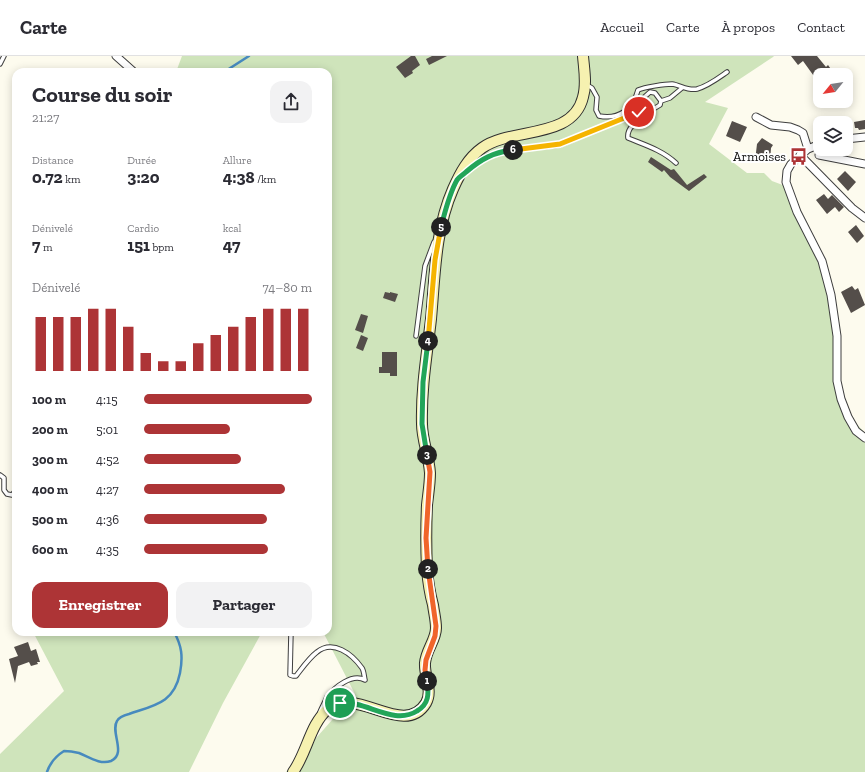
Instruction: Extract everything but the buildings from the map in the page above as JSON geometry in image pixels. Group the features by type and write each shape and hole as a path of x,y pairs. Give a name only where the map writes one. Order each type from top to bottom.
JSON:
{"street":[{"path":"116,56 130,68"},
{"path":"293,772 301,759 317,723 327,710 340,703 357,703 387,714 404,716 419,710 426,704 428,698 425,664 427,654 435,636 436,626 428,572 426,538 430,472 422,432 422,401 435,260 443,220 458,179 474,155 482,148 491,143 509,137 554,127 566,121 576,112 581,105 584,96 585,84 583,56"},
{"path":"756,117 771,125 798,130 803,133 808,149"},
{"path":"853,138 865,136"},
{"path":"813,147 800,155 791,164 786,171 786,182 797,212 822,261 831,295 837,336 837,381 841,399 848,417 856,431 865,438"},
{"path":"800,155 852,208 865,218"},
{"path":"824,156 865,164"}],"lane":[{"path":"0,65 4,56"},
{"path":"585,84 592,88 597,97 596,110 599,116 608,118 618,116 628,110 636,99 638,90 646,86 672,84 682,88 695,90 714,82 727,72"},
{"path":"676,163 668,155 628,138 627,133 631,126 650,111 657,108 661,101 670,98 682,88"},
{"path":"639,112 641,100 650,92 655,93 661,101"},
{"path":"458,179 476,163 487,156 504,151 560,144 639,112 650,111"},
{"path":"416,336 425,266 443,220"},
{"path":"0,475 3,476 5,480 4,490 7,494 12,495"},
{"path":"291,636 290,675 296,676 318,651 329,647 337,647 350,655 363,669 365,680 353,679 339,684 328,697 318,715 310,737"}],"green space":[{"path":"182,56 774,56 705,102 728,108 709,144 747,173 764,173 772,181 788,187 831,278 840,338 838,382 852,419 865,433 865,772 286,772 355,694 325,636 332,636 332,68 178,68"},
{"path":"35,636 260,636 223,703 189,772 0,772 0,754 64,691"}],"waterway":[{"path":"230,68 249,56"},
{"path":"47,772 58,755 64,751 79,753 103,762 111,761 116,758 118,753 115,731 117,721 121,717 162,701 168,697 177,683 182,657 179,642 176,636"}],"place":[{"name":"Armoises","path":"799,156"}],"route":[{"path":"340,703 357,703 387,714 404,716 419,710 426,704 429,695 425,664 427,654 435,636 436,626 429,584 426,538 430,472 422,432 423,382 438,241 449,201 458,179 476,163 487,156 504,151 560,144 639,112"}]}
